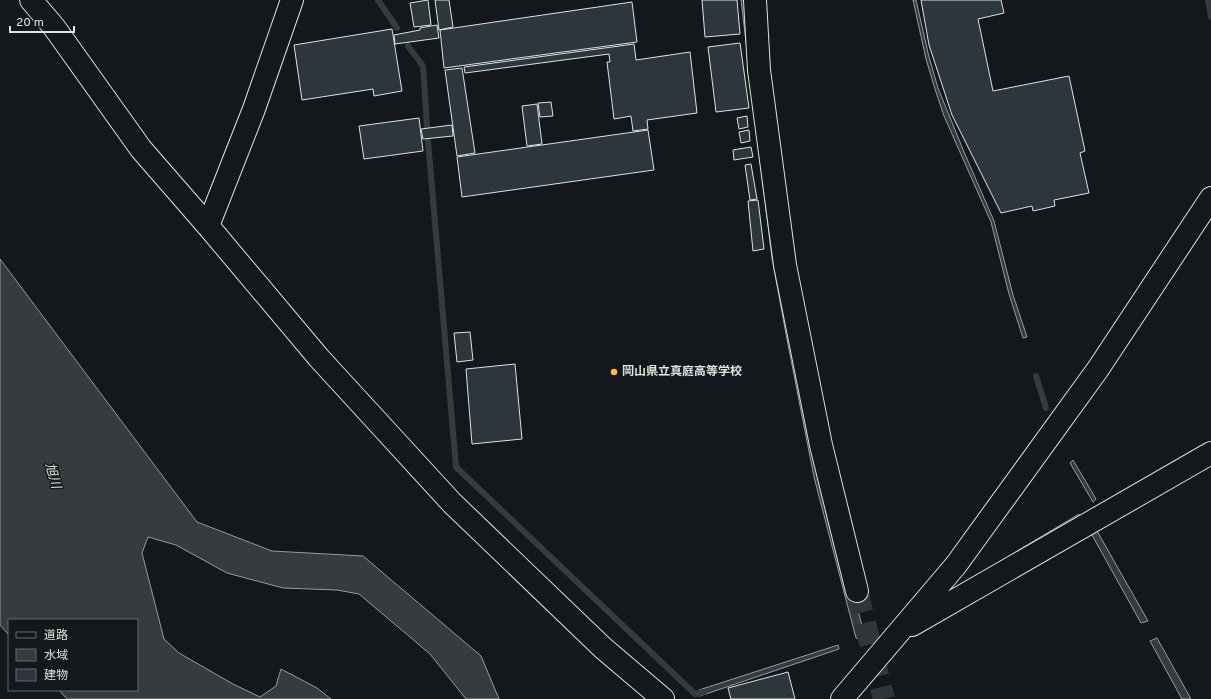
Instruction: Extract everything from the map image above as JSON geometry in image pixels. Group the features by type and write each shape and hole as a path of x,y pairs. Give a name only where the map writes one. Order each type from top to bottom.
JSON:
{"street":[{"path":"31,0 54,27 141,149 319,358 452,503 603,648 663,699"},
{"path":"208,226 254,109 292,0"},
{"path":"755,0 759,70 785,264 822,446 857,591"},
{"path":"842,699 956,565 1098,369 1211,198"},
{"path":"897,634 1211,453"}],"water":[{"path":"741,0 750,0 748,59"},
{"path":"913,0 916,0 929,57 938,88 994,221 1013,295 1027,337 1023,338 1009,294 991,222 944,116 926,59"},
{"path":"767,153 822,473 866,641 856,638 814,477 772,258 759,154"},
{"name":"旭川","path":"0,259 197,522 272,551 363,556 481,656 499,699 466,699 430,654 359,594 337,590 283,588 227,573 176,545 148,537 142,553 164,639 179,653 233,684 260,697 276,686 281,669 317,688 331,699 67,699 60,691 138,691 138,619 8,619 8,634 0,625"},
{"path":"1073,460 1096,499 1093,502 1070,463"},
{"path":"1079,514 1081,519 980,578 979,574"},
{"path":"1097,531 1148,621 1141,623 1092,535"},
{"path":"1157,638 1191,699 1182,699 1150,641"},
{"path":"838,645 839,649 700,696 696,695 699,690"}],"building":[{"path":"428,0 431,25 414,27 410,3"},
{"path":"435,0 449,0 453,27 439,30"},
{"path":"702,0 737,0 740,34 705,37"},
{"path":"921,0 1001,0 1004,13 978,19 993,91 1069,76 1085,151 1080,153 1089,193 1054,200 1055,206 1033,211 1032,206 1001,213 952,115 929,45"},
{"path":"632,2 637,42 444,68 440,30"},
{"path":"437,25 439,38 395,44 394,35"},
{"path":"392,29 402,91 374,96 373,89 302,100 294,45"},
{"path":"740,43 749,108 716,112 708,47"},
{"path":"634,44 636,60 690,52 697,113 647,120 648,129 633,131 631,116 614,119 607,62 610,62 609,54 465,73 464,67"},
{"path":"462,68 475,153 457,156 445,70"},
{"path":"551,102 553,116 540,117 538,103"},
{"path":"537,104 542,144 527,146 522,106"},
{"path":"747,116 748,127 739,129 737,118"},
{"path":"419,118 423,151 364,159 359,126"},
{"path":"452,125 453,136 423,139 421,129"},
{"path":"648,130 654,170 462,197 457,157"},
{"path":"749,130 750,141 741,143 739,132"},
{"path":"751,147 753,157 734,160 733,150"},
{"path":"751,164 757,199 750,200 745,165"},
{"path":"758,200 764,249 753,251 748,201"},
{"path":"470,332 473,360 457,362 454,333"},
{"path":"515,364 522,439 472,444 466,369"},
{"path":"788,672 795,699 731,699 728,688"}],"waterway":[{"path":"378,0 397,28"},
{"path":"1208,0 1211,17"},
{"path":"408,46 423,66 427,126"},
{"path":"428,141 456,467 695,694 704,692"},
{"path":"1036,376 1046,408"}],"tunnel":[{"path":"857,591 884,699"}],"place":[{"name":"岡山県立真庭高等学校","path":"614,372"}]}
